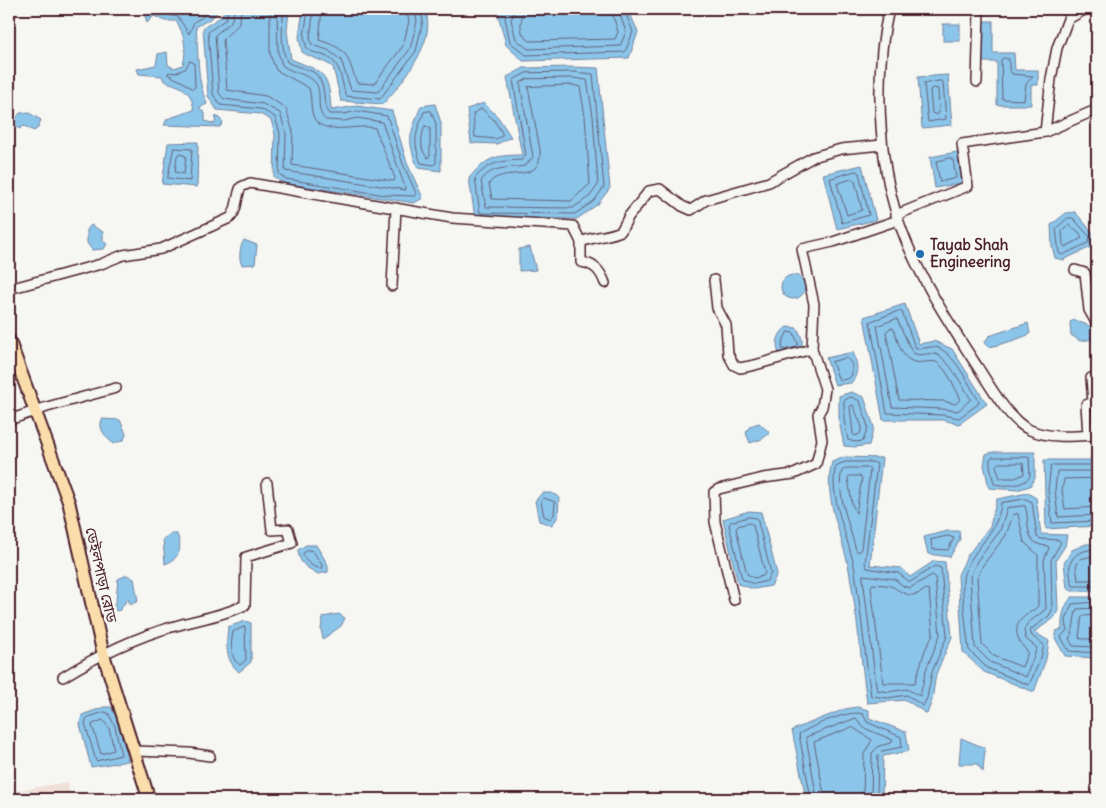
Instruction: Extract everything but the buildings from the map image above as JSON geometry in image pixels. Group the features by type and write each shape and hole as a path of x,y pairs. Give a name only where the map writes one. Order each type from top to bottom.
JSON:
{"main road":[{"name":"ডেইলপাড়া রোড","path":"9,340 37,412 69,504 104,653 136,751 149,799"}],"street":[{"path":"890,9 885,25 880,84 882,144 897,217 917,265 945,315 998,398 1012,416 1029,430 1056,436 1097,435"},
{"path":"977,82 978,9"},
{"path":"1045,132 1050,79 1057,48 1068,19 1086,9"},
{"path":"734,600 715,522 714,492 719,488 763,478 794,474 816,464 822,440 818,414 822,407 825,389 812,349 814,304 802,249 832,242 897,217 968,186 962,144 1045,132 1091,112 1097,112"},
{"path":"581,242 590,238 606,237 621,231 629,216 649,190 660,189 682,206 691,210 706,200 769,182 813,157 841,149 882,144"},
{"path":"9,289 101,264 124,255 161,249 180,242 230,218 235,210 236,196 245,184 452,218 572,225 575,226 581,242 581,262 591,264 601,272 605,283"},
{"path":"392,286 396,208"},
{"path":"1075,270 1085,273 1089,310 1097,324"},
{"path":"714,280 718,308 726,325 728,354 734,364 740,368 812,349"},
{"path":"1088,435 1086,405 1093,402 1091,378"},
{"path":"9,420 37,412 47,406 116,388"},
{"path":"63,677 104,653 174,626 229,612 245,605 246,557 292,543 288,529 272,530 267,484"},
{"path":"136,751 189,753 210,756"}],"shaded area":[{"path":"68,782 70,799 9,799 9,792"}],"water":[{"path":"143,9 220,9 213,17 196,27 199,76 207,104 199,108 205,113 205,121 215,124 216,115 223,122 220,127 164,125 167,119 194,110 191,97 181,87 164,81 162,76 139,74 137,69 156,65 158,54 167,52 168,65 174,68 183,65 184,42 176,21 165,21 154,16 147,23"},
{"path":"224,9 289,9 287,31 291,59 311,67 323,75 329,88 331,110 357,106 392,111 407,163 423,198 414,203 283,183 274,177 275,134 271,120 260,114 217,110 208,96 203,28 222,16"},
{"path":"303,9 425,10 428,22 427,34 423,47 409,72 383,104 341,101 333,67 302,52 299,37"},
{"path":"508,9 628,9 638,32 629,58 523,61 506,45 498,14"},
{"path":"981,21 993,21 993,53 1014,53 1015,70 1038,70 1038,85 1031,85 1031,105 997,105 997,62 981,62"},
{"path":"943,24 960,24 960,41 943,41"},
{"path":"524,68 598,68 610,188 598,204 577,219 475,218 469,178 481,166 492,159 522,155 507,77"},
{"path":"948,75 952,125 922,128 918,77"},
{"path":"484,103 498,117 511,137 497,144 471,143 467,109"},
{"path":"435,104 441,123 441,171 418,168 411,143 412,130 421,106"},
{"path":"20,113 29,113 41,120 38,128 34,131 24,126 19,129 13,123"},
{"path":"198,142 197,187 162,184 168,143"},
{"path":"957,152 962,183 935,188 930,157"},
{"path":"862,165 876,220 837,229 823,174"},
{"path":"1075,212 1095,235 1093,246 1063,260 1055,258 1052,246 1051,225 1066,213"},
{"path":"91,225 103,232 103,241 107,244 104,249 92,250 87,243 87,230"},
{"path":"244,240 257,245 255,264 242,265 240,252"},
{"path":"530,247 536,270 519,271 519,249"},
{"path":"793,275 801,279 805,287 801,295 793,299 785,295 781,287 785,279"},
{"path":"905,304 919,344 934,341 952,349 987,404 959,424 943,420 883,420 864,317"},
{"path":"1074,320 1095,328 1097,335 1095,339 1080,341 1071,335 1070,322"},
{"path":"1028,323 1030,334 988,347 984,343 989,336"},
{"path":"787,327 797,328 802,338 802,346 801,349 780,355 777,347 778,339 781,332"},
{"path":"853,352 857,368 854,379 851,383 835,385 826,358"},
{"path":"851,392 864,397 874,427 869,445 844,446 839,421 839,396"},
{"path":"102,419 120,420 126,434 124,440 113,444 102,430"},
{"path":"759,423 770,433 762,439 750,443 746,433 750,426"},
{"path":"993,452 1035,452 1035,478 1030,486 1017,490 989,488 984,465 986,454"},
{"path":"845,457 882,458 870,565 901,568 910,577 934,561 945,562 952,637 936,674 932,700 927,714 906,700 867,703 849,570 831,503 830,475 832,462"},
{"path":"1044,460 1097,460 1097,526 1046,529"},
{"path":"542,493 551,493 559,497 558,517 552,525 539,521 535,501"},
{"path":"1028,493 1036,498 1041,534 1067,535 1065,546 1056,560 1058,611 1053,619 1034,632 1049,641 1046,659 1034,692 984,672 963,652 958,575 967,556 990,526 997,499"},
{"path":"749,511 761,512 777,574 771,586 754,589 738,584 723,519"},
{"path":"948,531 959,531 960,539 950,557 928,554 924,537"},
{"path":"170,534 177,534 180,549 174,559 165,564 163,539"},
{"path":"1086,544 1097,544 1097,591 1072,591 1067,588 1064,563 1072,550"},
{"path":"306,545 316,545 328,565 328,572 318,574 302,562 298,550"},
{"path":"127,575 134,579 138,601 130,605 128,598 120,610 116,611 114,604 116,601 118,579"},
{"path":"1072,597 1097,597 1097,657 1095,658 1065,656 1055,638 1056,631 1062,629 1064,612"},
{"path":"339,614 345,618 341,626 323,639 321,629 323,617"},
{"path":"245,621 251,623 251,662 239,672 229,657 227,646 228,627"},
{"path":"104,707 111,707 120,724 128,761 91,767 80,724 82,715"},
{"path":"857,707 869,710 869,718 906,732 909,751 883,756 882,799 806,799 792,730 845,709"},
{"path":"961,738 985,748 983,772 977,764 959,764"}],"place":[{"name":"Tayab Shah Engineering","path":"920,254"}]}
